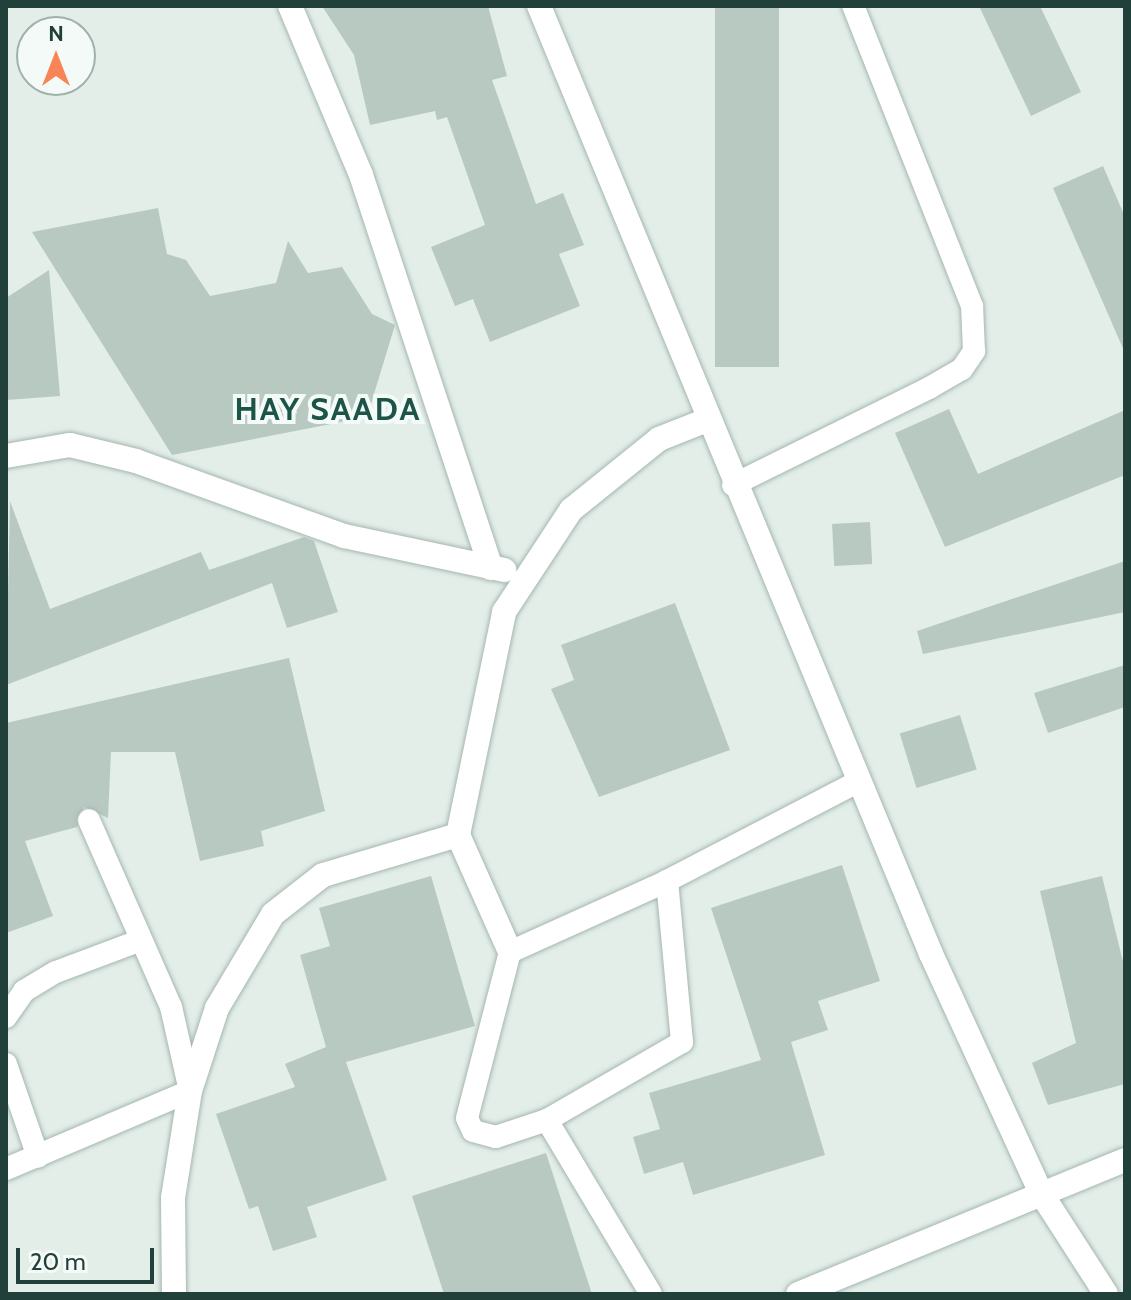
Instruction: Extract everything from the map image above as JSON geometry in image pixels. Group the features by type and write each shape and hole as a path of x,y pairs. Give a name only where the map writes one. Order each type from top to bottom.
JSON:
{"street":[{"path":"290,6 361,175 491,568"},
{"path":"539,6 733,485 859,781 1041,1193 1106,1294"},
{"path":"510,952 458,835 504,612 571,510 659,439 707,420"},
{"path":"6,456 70,445 110,454 318,528 527,575"},
{"path":"174,1294 173,1198 190,1091 217,1008 273,914 323,875 380,852 458,835"},
{"path":"798,1294 1125,1160"}],"lane":[{"path":"733,485 929,388 962,369 974,351 972,306 853,6"},
{"path":"667,881 682,1042 547,1120 496,1137 473,1131 467,1118 510,952 667,881 859,781"},
{"path":"6,1169 190,1091 171,1007 89,820"},
{"path":"6,1017 24,991 56,972 141,940"},
{"path":"6,1064 38,1157"},
{"path":"547,1120 651,1294"}],"building":[{"path":"322,6 488,6 507,76 492,80 536,204 563,193 584,245 559,254 580,306 490,342 473,299 455,306 431,247 485,225 447,117 437,120 435,111 370,125 354,55"},
{"path":"715,6 779,6 779,367 715,367"},
{"path":"979,6 1040,6 1081,92 1031,116"},
{"path":"1103,166 1125,217 1125,353 1053,188"},
{"path":"158,208 167,254 186,260 210,296 276,283 288,241 308,273 342,267 372,314 395,325 367,417 172,455 32,232"},
{"path":"49,270 60,396 6,400 6,298"},
{"path":"949,409 978,474 1125,410 1125,475 945,547 895,433"},
{"path":"10,501 50,609 201,552 209,570 304,537 314,541 338,612 287,628 272,583 6,685"},
{"path":"870,522 872,564 834,566 832,524"},
{"path":"1125,561 1125,612 923,654 917,631"},
{"path":"675,603 730,750 599,797 551,689 574,680 561,645"},
{"path":"289,658 325,811 261,831 264,846 200,861 175,752 111,752 108,818 84,807 77,827 25,841 53,916 6,933 6,723"},
{"path":"1125,665 1125,707 1048,733 1034,693"},
{"path":"960,715 977,770 916,788 900,733"},
{"path":"842,865 880,981 818,1001 828,1030 791,1042 825,1155 693,1195 683,1162 644,1174 633,1137 660,1129 649,1093 761,1060 711,908"},
{"path":"431,876 475,1026 346,1062 387,1180 307,1207 317,1237 273,1251 258,1206 249,1209 216,1114 295,1087 285,1064 326,1047 300,955 330,946 319,908"},
{"path":"1102,876 1125,970 1125,1084 1048,1105 1032,1063 1076,1043 1040,891"},
{"path":"546,1153 592,1294 444,1294 412,1196"}],"district":[{"name":"HAY SAADA","path":"328,409"}]}
